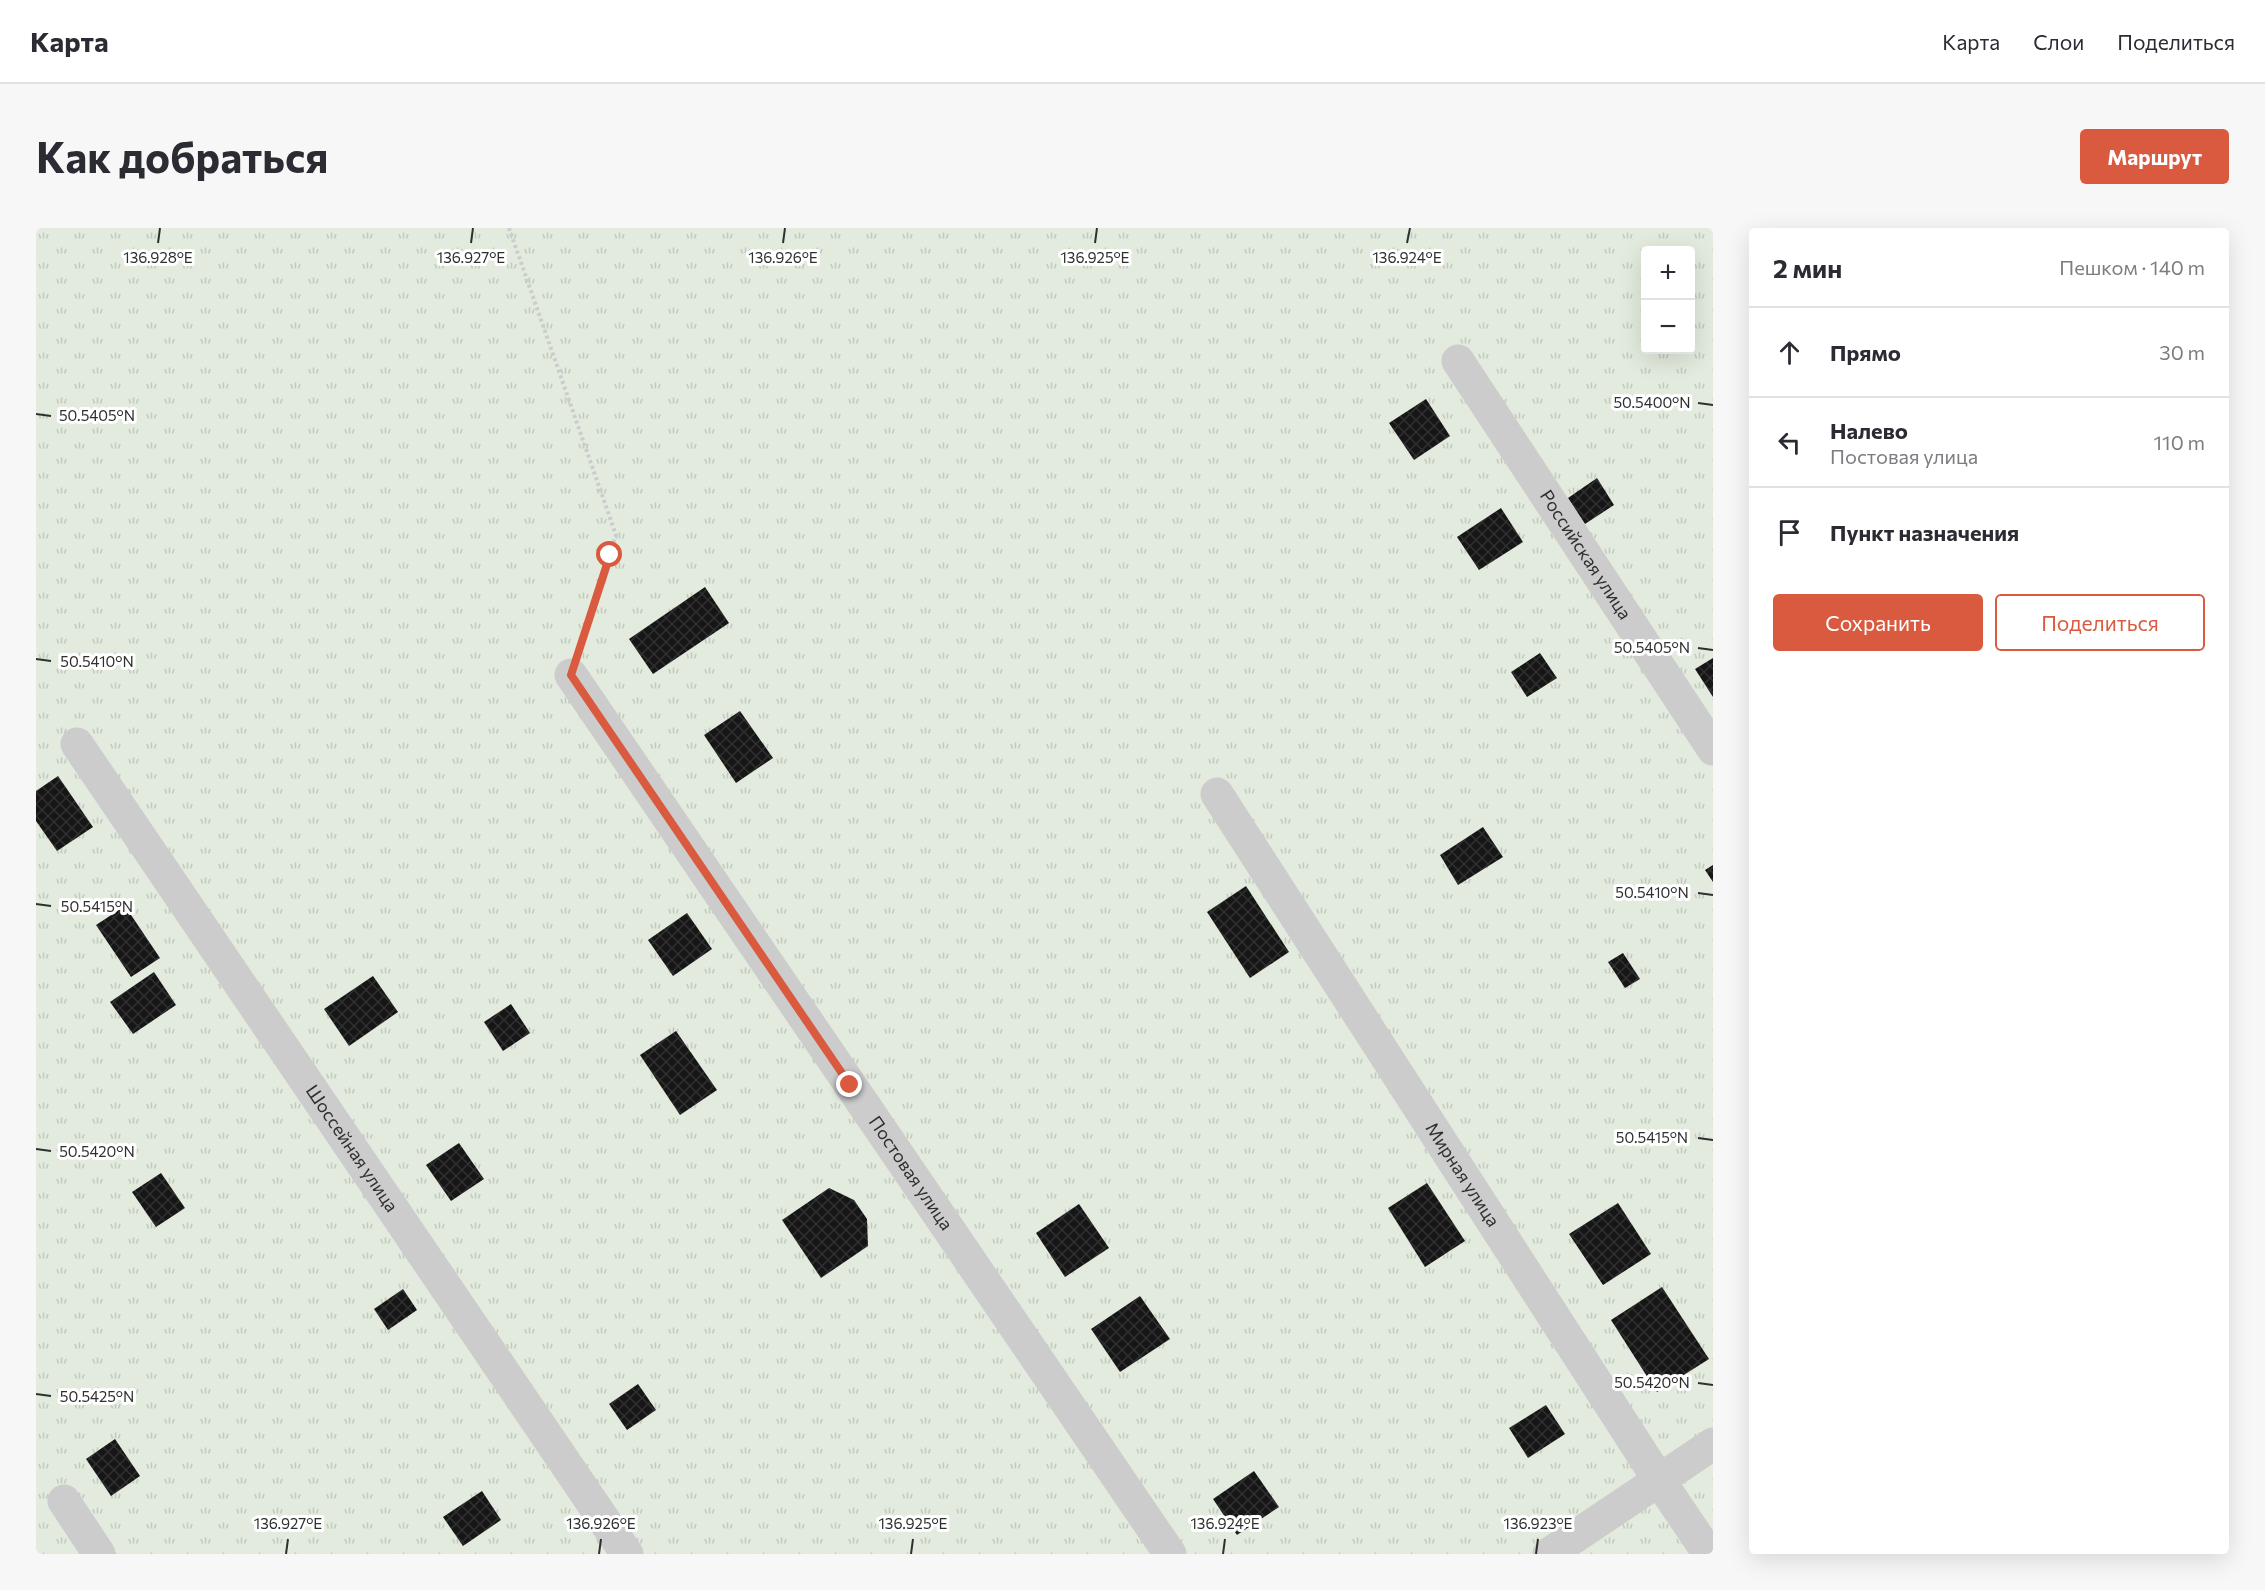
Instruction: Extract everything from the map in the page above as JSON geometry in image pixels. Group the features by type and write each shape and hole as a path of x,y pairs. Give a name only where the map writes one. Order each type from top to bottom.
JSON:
{"street":[{"name":"Российская улица","path":"1458,361 1713,749"},
{"name":"Постовая улица","path":"571,675 1170,1554"},
{"name":"Шоссейная улица","path":"77,744 627,1554"},
{"name":"Мирная улица","path":"1217,794 1709,1554"},
{"path":"1549,1554 1713,1444"},
{"path":"64,1501 99,1554"}],"path":[{"path":"509,228 616,535 571,675"}],"green space":[{"path":"36,228 1713,228 1713,1554 36,1554"}],"building":[{"path":"1426,399 1450,436 1414,460 1389,423"},
{"path":"1597,478 1614,505 1585,524 1568,498"},
{"path":"1501,508 1523,542 1479,570 1457,537"},
{"path":"705,587 729,623 653,674 629,639"},
{"path":"1540,653 1557,678 1527,697 1511,672"},
{"path":"1713,658 1713,697 1695,669"},
{"path":"740,711 773,758 736,783 704,735"},
{"path":"58,776 93,827 57,851 36,821 36,791"},
{"path":"1483,827 1503,857 1458,885 1440,855"},
{"path":"1713,865 1713,882 1705,870"},
{"path":"1246,886 1289,952 1250,978 1207,912"},
{"path":"125,906 160,958 131,977 96,925"},
{"path":"687,913 712,949 673,976 648,940"},
{"path":"1623,953 1640,979 1625,988 1608,962"},
{"path":"154,972 176,1005 133,1034 110,1002"},
{"path":"373,976 398,1012 349,1046 324,1009"},
{"path":"511,1004 530,1033 503,1051 484,1022"},
{"path":"676,1031 717,1090 680,1115 640,1055"},
{"path":"459,1143 484,1179 451,1201 426,1165"},
{"path":"161,1173 185,1208 156,1227 132,1192"},
{"path":"1427,1183 1465,1241 1425,1267 1388,1208"},
{"path":"829,1188 854,1200 867,1219 868,1246 821,1278 782,1220"},
{"path":"1618,1203 1651,1254 1603,1285 1569,1234"},
{"path":"1079,1204 1109,1248 1065,1277 1036,1233"},
{"path":"1662,1287 1709,1359 1657,1392 1611,1320"},
{"path":"403,1289 417,1310 388,1330 374,1309"},
{"path":"1140,1296 1170,1339 1120,1372 1091,1329"},
{"path":"638,1384 656,1410 627,1430 609,1404"},
{"path":"1546,1405 1565,1434 1528,1458 1509,1428"},
{"path":"115,1439 140,1476 111,1496 86,1459"},
{"path":"1254,1471 1279,1507 1237,1535 1213,1499"},
{"path":"482,1491 501,1520 463,1546 443,1517"}],"route":[{"path":"610,555 571,675 850,1085"}]}
